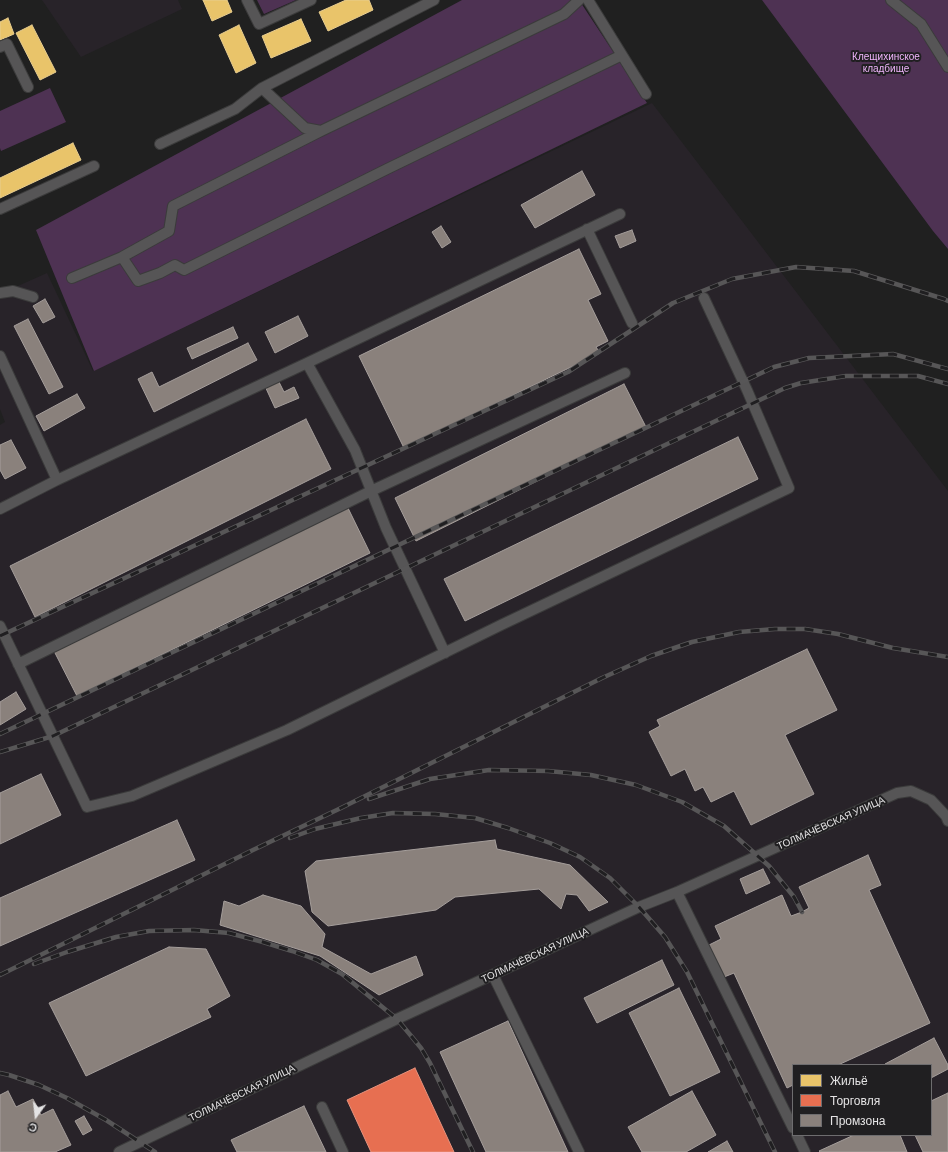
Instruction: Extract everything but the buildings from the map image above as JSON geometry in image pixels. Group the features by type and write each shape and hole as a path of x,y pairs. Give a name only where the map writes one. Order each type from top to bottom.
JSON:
{"street":[{"path":"247,0 259,24 311,0"},
{"path":"160,144 235,109 262,88 434,0"},
{"path":"72,278 122,257 169,230 173,206 564,14 579,0"},
{"path":"588,0 646,94"},
{"path":"891,0 921,24 948,67"},
{"path":"0,47 7,44 28,87"},
{"path":"122,257 138,281 160,273 175,265 184,270 387,169 622,55"},
{"path":"262,88 305,128 321,132"},
{"path":"0,210 94,166"},
{"path":"0,509 57,480 620,214"},
{"path":"587,229 632,323"},
{"path":"0,293 13,291 34,297"},
{"path":"0,626 87,807 132,796 287,730 789,488 747,390 704,298"},
{"path":"0,356 57,480"},
{"path":"307,363 355,450 386,528 445,653"},
{"path":"18,664 371,491 625,373"},
{"name":"ТОЛМАЧЁВСКАЯ УЛИЦА","path":"119,1152 397,1019 639,907 677,892 897,793 911,791 931,800 946,816 948,821"},
{"path":"677,892 792,1126"},
{"path":"493,975 579,1152"},
{"path":"322,1107 344,1152"},
{"path":"797,1136 805,1152"}],"shaded area":[{"path":"42,0 178,0 182,9 81,57"},
{"path":"652,103 948,491 948,1152 0,1152 0,425 5,422 0,409 0,294 47,273 93,371"}],"green space":[{"path":"257,0 296,0 264,14"},
{"path":"462,0 579,0 647,103 94,371 36,230"},
{"name":"Клещихинское кладбище","path":"762,0 948,0 948,249 933,231"},
{"path":"50,88 66,122 1,151 0,111"}],"railway":[{"path":"0,636 568,372 673,303 732,279 796,267 854,271 948,301"},
{"path":"0,734 774,367 809,358 893,354 948,369"},
{"path":"0,752 53,736 785,388 801,383 846,376 918,376 948,384"},
{"path":"0,975 602,678 651,656 692,642 739,632 775,629 805,629 838,634 893,648 948,657"},
{"path":"369,799 430,779 489,770 548,771 591,775 636,785 682,802 724,826 769,866 794,897 802,912"},
{"path":"290,838 315,829 361,818 393,813 435,814 475,818 550,843 580,857 610,878 639,907 665,937 687,972 775,1152"},
{"path":"34,964 116,937 149,931 194,930 229,933 263,942 317,960 342,974 397,1019 421,1048 430,1063 473,1152"},
{"path":"0,1073 39,1085 67,1098 106,1120 155,1152"}]}
